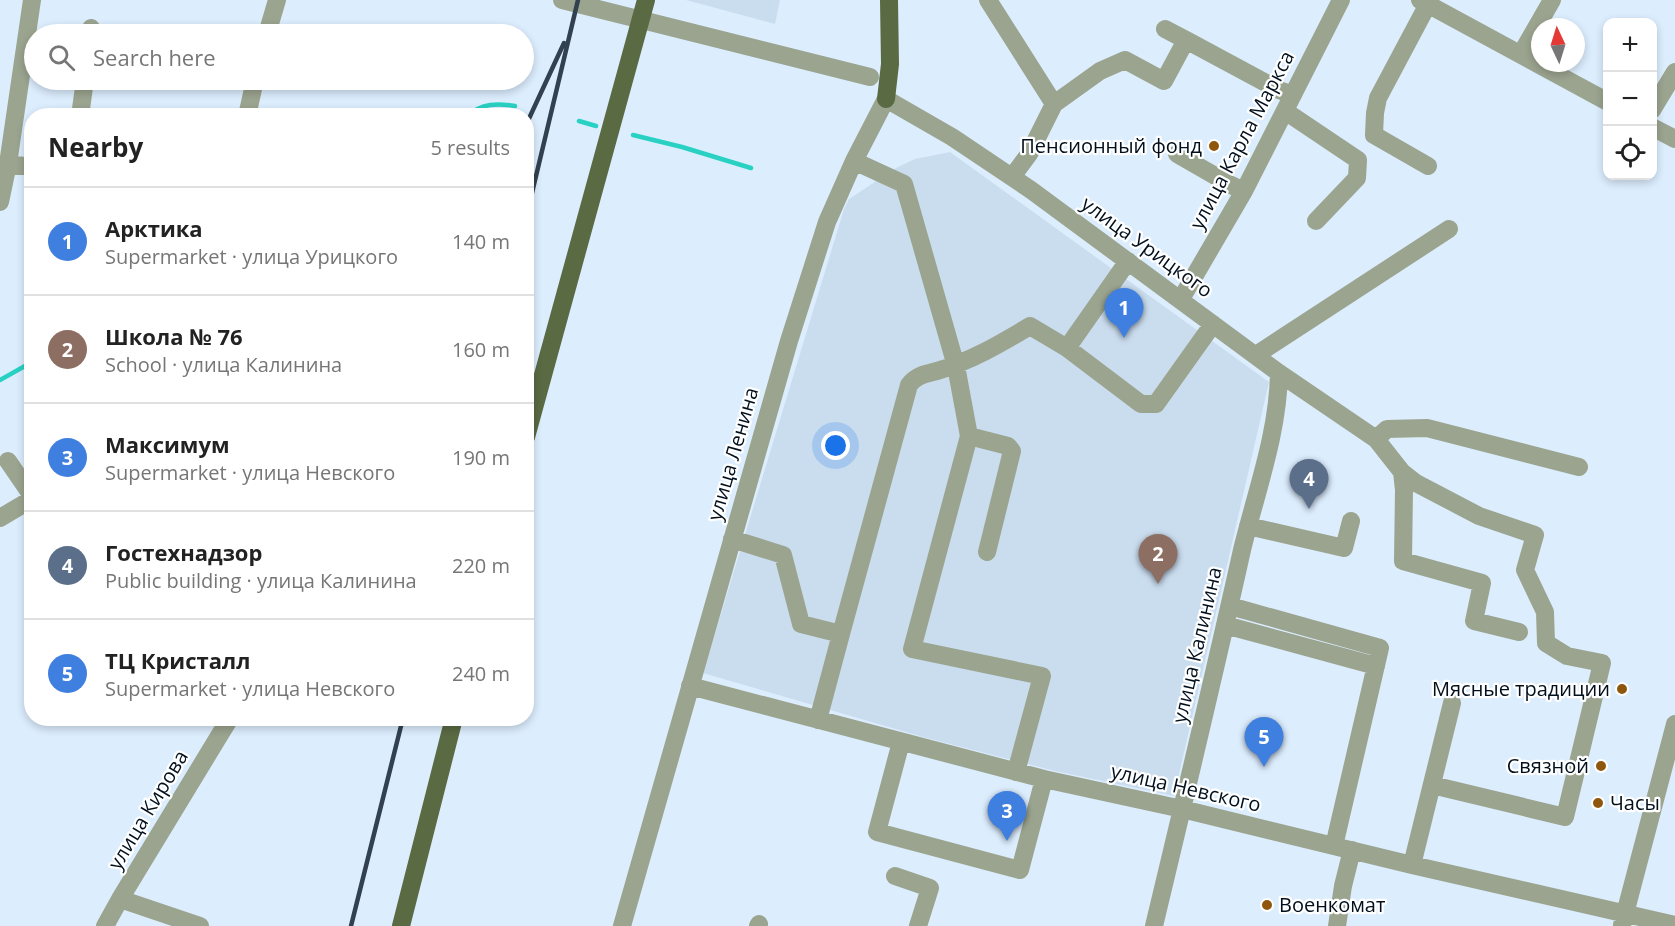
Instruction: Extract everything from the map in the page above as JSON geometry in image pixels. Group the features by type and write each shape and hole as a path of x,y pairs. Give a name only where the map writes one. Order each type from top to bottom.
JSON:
{"main road":[{"path":"534,408 646,0"},
{"name":"улица Ленина","path":"886,99 890,64 889,0"},
{"path":"401,926 452,726"}],"street":[{"path":"31,24 32,0"},
{"path":"270,24 276,0"},
{"path":"562,0 870,77"},
{"path":"988,0 1054,104"},
{"name":"улица Карла Маркса","path":"1180,299 1244,191 1341,0"},
{"path":"1521,54 1552,0"},
{"path":"1316,220 1357,178 1358,160 1374,135 1378,98 1424,2 1603,99"},
{"path":"1165,29 1279,90 1289,103 1358,160"},
{"path":"1012,177 1029,154 1054,104 1100,72 1125,60 1164,81 1186,40"},
{"path":"1657,103 1675,72"},
{"path":"0,202 24,88"},
{"path":"81,108 84,90"},
{"path":"249,108 253,90"},
{"name":"улица Ленина","path":"622,926 789,341 820,243 854,161 886,99"},
{"name":"улица Урицкого","path":"886,99 952,137 1012,177 1279,373 1376,439 1402,472 1416,483 1479,516 1534,535 1526,570 1545,612 1546,643 1567,656 1602,663 1565,817 1432,785"},
{"path":"1657,129 1675,139"},
{"path":"1374,135 1428,166"},
{"path":"1177,154 1244,191"},
{"path":"854,161 904,184 956,366 969,436 912,648 1042,676 1016,772"},
{"path":"8,164 24,166"},
{"path":"1256,355 1449,229"},
{"path":"1067,348 1128,261"},
{"path":"818,720 909,386 919,376 956,366 983,354 1030,326 1067,348 1142,404 1156,404 1213,324"},
{"name":"улица Калинина","path":"1154,926 1248,526 1275,423 1279,373"},
{"path":"1376,439 1387,429 1427,428 1579,467"},
{"path":"969,436 1008,446 1012,451 987,552"},
{"path":"8,461 24,486"},
{"path":"1402,472 1403,561 1482,583 1474,621 1519,632"},
{"path":"0,518 24,503"},
{"path":"1248,526 1344,548 1351,521"},
{"path":"732,538 783,555 801,624 841,634"},
{"path":"1230,606 1380,648 1343,848 1343,886 1337,926"},
{"path":"1225,625 1376,666"},
{"name":"улица Невского","path":"690,686 1016,772 1182,809 1413,865 1624,920 1675,925"},
{"path":"1413,865 1452,703"},
{"name":"улица Кирова","path":"105,926 225,726"},
{"path":"1624,920 1675,727"},
{"path":"901,742 877,832 1020,870 1044,779"},
{"path":"895,876 930,888 918,926"},
{"path":"120,899 200,926"}],"shaded area":[{"path":"686,0 780,0 775,24"},
{"path":"950,152 1269,382 1174,796 1055,771 923,737 703,673 844,209 849,199 896,168 915,159"}],"waterway":[{"path":"481,108 502,104 515,106"},
{"path":"579,121 596,126"},
{"path":"633,135 751,168"},
{"path":"0,380 24,366"}],"railway":[{"path":"534,184 578,0"},
{"path":"534,108 564,43"},
{"path":"351,926 401,726"}],"place":[{"name":"Пенсионный фонд","path":"1214,146"},
{"name":"Арктика","path":"1124,338"},
{"name":"Гостехнадзор","path":"1309,509"},
{"name":"Школа № 76","path":"1158,584"},
{"name":"Мясные традиции","path":"1622,689"},
{"name":"Связной","path":"1601,766"},
{"name":"ТЦ Кристалл","path":"1264,767"},
{"name":"Часы","path":"1598,803"},
{"name":"Максимум","path":"1007,841"},
{"name":"Военкомат","path":"1267,905"}]}
